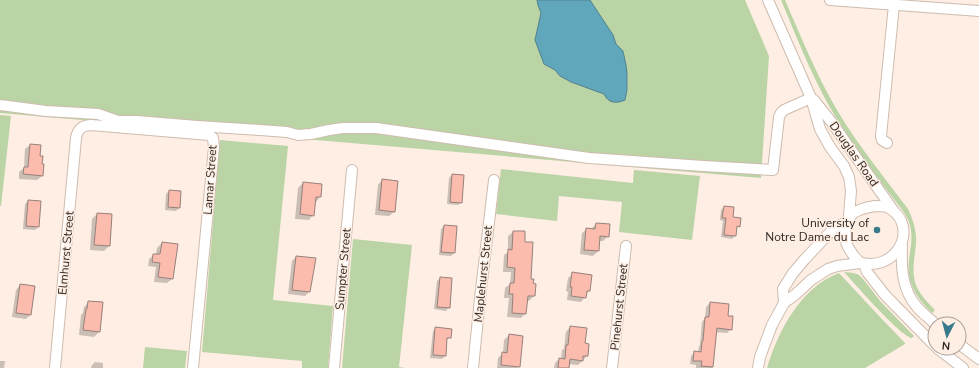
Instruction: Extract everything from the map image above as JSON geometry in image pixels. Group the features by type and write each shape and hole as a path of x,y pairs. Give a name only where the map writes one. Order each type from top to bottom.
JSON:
{"street":[{"name":"Douglas Road","path":"768,0 812,98 820,129 830,147 844,166 849,178 851,191 847,219"},
{"path":"830,0 979,11"},
{"path":"886,143 882,140 881,136 894,5"},
{"name":"Douglas Road","path":"812,98 833,124 894,212"},
{"path":"0,105 46,111 98,114 118,121 137,121 287,132 298,135 343,128 376,128 589,158 773,170 778,117 784,110 812,98"},
{"name":"Lamar Street","path":"76,138 78,131 83,126 91,124 209,135 213,138 214,147 193,368"},
{"name":"Elmhurst Street","path":"55,368 76,138"},
{"name":"Sumpter Street","path":"334,368 352,170"},
{"name":"Maplehurst Street","path":"473,368 494,180"},
{"path":"784,303 783,289 805,259 834,228 862,208 885,206 894,212 900,219 903,227 902,274 905,286 910,298 917,308 927,317"},
{"path":"847,219 846,241 850,251 862,263 884,295 927,338"},
{"path":"758,368 760,357 772,325 784,303 811,280 828,269 837,266 862,263 875,264 882,262 891,258 902,244"},
{"name":"Pinehurst Street","path":"612,368 626,246"},
{"path":"967,350 979,359"},
{"path":"948,356 963,368"}],"green space":[{"path":"0,0 745,0 769,56 761,178 0,113"},
{"path":"781,0 785,0 817,73 840,115 864,151 908,209 916,236 913,271 914,277 921,294 935,310 932,313 913,289 909,275 908,268 912,237 908,220 853,143 829,105 807,61"},
{"path":"0,115 11,116 1,206 0,206"},
{"path":"220,140 288,146 273,300 333,306 328,368 302,368 302,361 202,352"},
{"path":"501,169 633,183 634,170 700,176 692,240 619,232 622,202 559,196 557,221 496,214"},
{"path":"353,239 412,245 399,367 405,368 342,368"},
{"path":"844,272 859,275 881,302 914,336 912,338 898,329"},
{"path":"839,273 905,344 865,368 767,368 785,325 802,299 825,280"},
{"path":"145,347 187,351 185,368 143,368"}],"water":[{"path":"537,0 590,0 613,35 616,44 623,51 627,73 627,90 625,100 618,102 610,101 604,94 571,82 544,64 535,40 541,13"}],"building":[{"path":"30,144 41,145 40,156 43,156 42,164 44,164 43,176 23,174 24,167 28,167"},
{"path":"452,174 464,175 462,203 450,202"},
{"path":"382,179 398,181 395,212 379,210"},
{"path":"303,182 322,184 321,197 316,197 314,216 300,214"},
{"path":"169,190 181,191 180,208 168,207"},
{"path":"28,200 41,201 39,227 26,226"},
{"path":"724,206 734,207 733,217 741,218 740,227 737,226 736,236 724,235 726,218 722,218"},
{"path":"97,213 112,214 110,246 94,245"},
{"path":"596,223 610,224 609,237 600,236 599,251 584,250 586,228 595,229"},
{"path":"444,225 457,226 455,253 441,252"},
{"path":"513,231 525,231 525,242 533,242 531,279 534,279 533,283 536,284 535,296 528,296 526,314 512,313 513,294 509,294 510,283 514,283 515,268 507,267 508,249 512,250"},
{"path":"162,242 178,244 173,279 158,277 160,263 152,262 153,254 160,254"},
{"path":"296,256 316,258 310,292 292,290"},
{"path":"572,272 592,275 590,291 587,291 586,298 571,296 572,287 570,287"},
{"path":"440,277 452,278 450,308 437,307"},
{"path":"20,284 35,286 31,315 16,313"},
{"path":"88,301 103,302 100,332 83,330"},
{"path":"710,302 729,304 728,316 733,316 732,330 717,328 713,367 701,366 702,361 693,361 694,351 701,352 705,317 709,317"},
{"path":"570,326 587,328 585,343 589,344 588,356 583,356 583,361 570,359 569,368 558,368 559,358 565,359"},
{"path":"435,327 452,329 451,338 447,338 446,356 433,355"},
{"path":"509,334 523,336 520,367 501,365 502,352 507,353"}],"place":[{"name":"University of Notre Dame du Lac","path":"877,230"}]}
